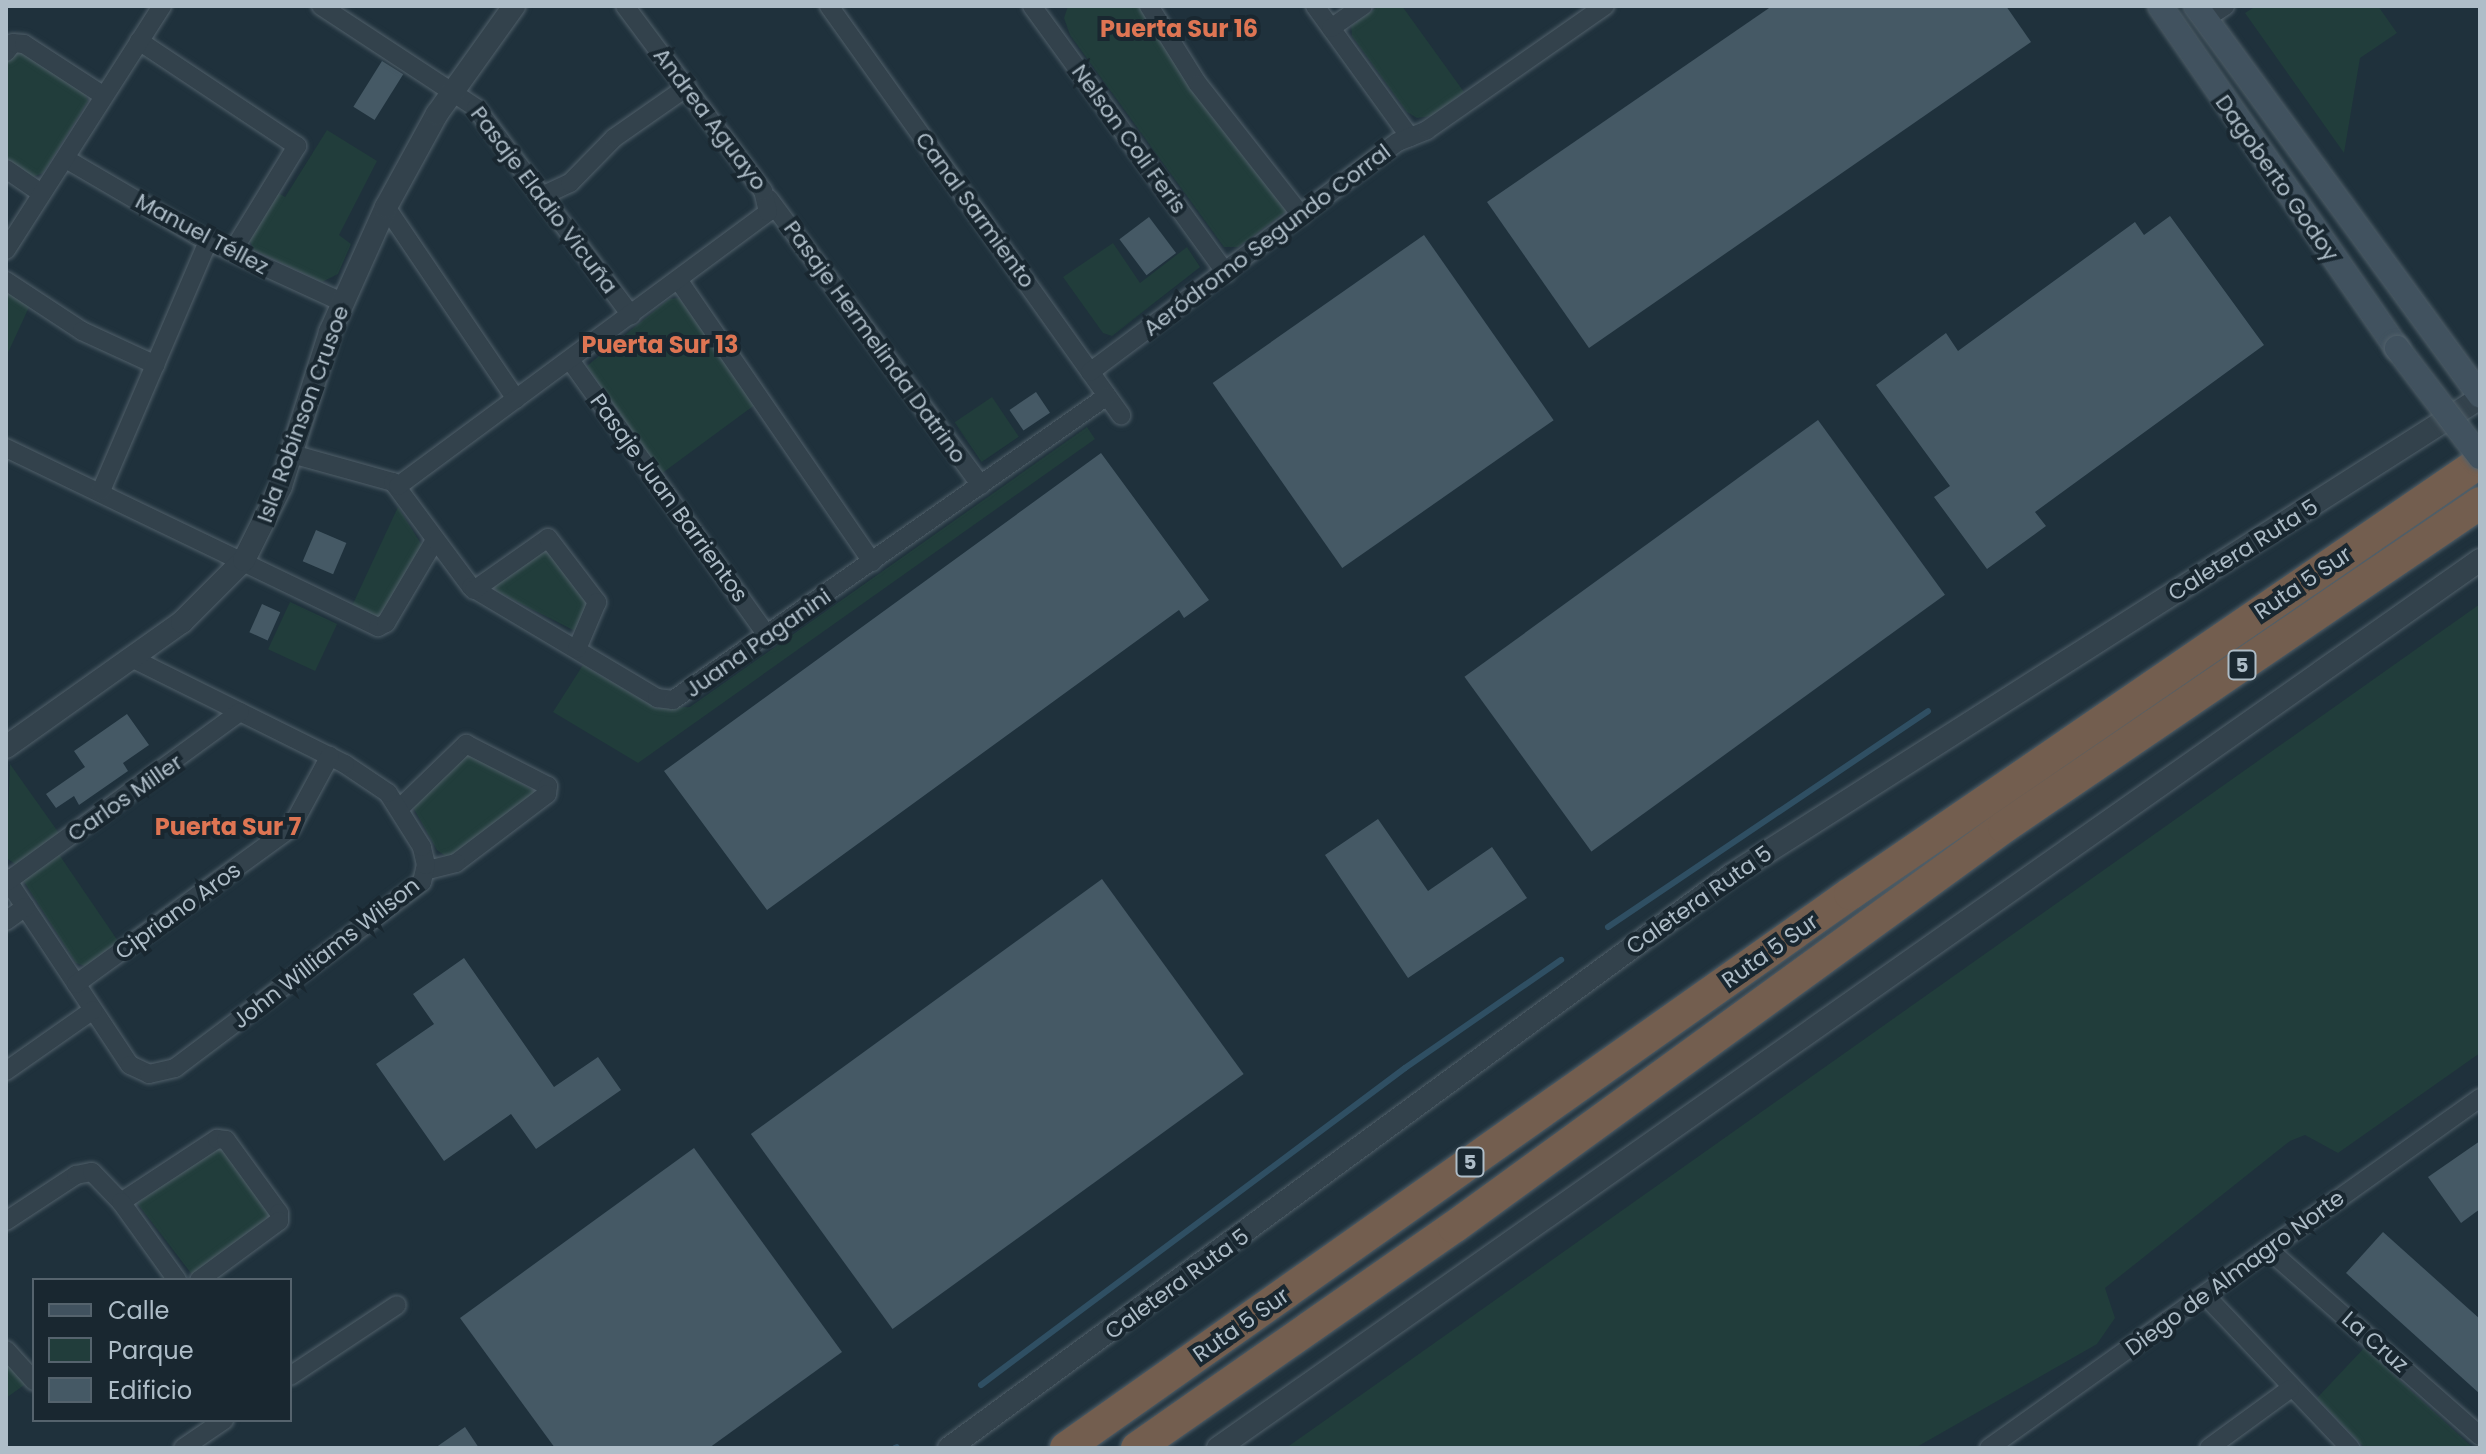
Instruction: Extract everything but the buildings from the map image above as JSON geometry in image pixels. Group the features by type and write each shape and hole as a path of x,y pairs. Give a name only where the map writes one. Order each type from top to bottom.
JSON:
{"highway":[{"name":"Ruta 5 Sur","path":"1066,1448 1850,894 2480,459"},
{"name":"Ruta 5 Sur","path":"1137,1448 1454,1227 2004,827 2480,503"}],"main road":[{"name":"Dagoberto Godoy","path":"2160,6 2397,348 2480,459"},
{"name":"Dagoberto Godoy","path":"2209,10 2255,89 2480,397"},
{"path":"2228,107 2255,89"}],"street":[{"path":"6,250 162,6"},
{"name":"Pasaje Eladio Vicuña","path":"321,6 476,108 631,315"},
{"name":"Isla Robinson Crusoe","path":"6,747 197,610 244,560 269,515 342,302 386,207 453,90 514,6"},
{"name":"Andrea Aguayo","path":"398,486 760,222 768,212 769,199 625,6"},
{"name":"Canal Sarmiento","path":"829,6 1121,415"},
{"path":"1149,6 1198,84 1301,215"},
{"path":"1315,6 1410,137"},
{"path":"1331,28 1363,6"},
{"name":"Aeródromo Segundo Corral","path":"1090,372 1410,137 1605,6"},
{"name":"Nelson Coli Feris","path":"1040,9 1226,273"},
{"path":"139,41 297,146 232,252"},
{"path":"6,52 13,43 24,44 104,96"},
{"path":"544,195 570,183 621,132 687,87"},
{"name":"Manuel Téllez","path":"66,159 208,241 342,302"},
{"path":"6,169 41,193"},
{"name":"Pasaje Hermelinda Datrino","path":"769,199 981,485"},
{"path":"386,207 516,399"},
{"path":"101,491 208,241"},
{"path":"6,281 82,331 156,365"},
{"path":"679,281 872,562"},
{"name":"Pasaje Juan Barrientos","path":"570,360 768,637"},
{"name":"Juana Paganini","path":"398,486 474,590 657,698 673,700 768,637 1107,396"},
{"name":"Caletera Ruta 5","path":"949,1448 1731,875 2480,397"},
{"path":"6,448 382,627 435,540"},
{"path":"292,454 380,476 398,486"},
{"path":"474,590 548,538 597,602 577,649"},
{"path":"1218,1448 2480,560"},
{"name":"John Williams Wilson","path":"7,880 130,1065 149,1074 167,1072 417,888 425,871 422,847 401,807 362,774 131,658"},
{"name":"Carlos Miller","path":"7,880 240,712"},
{"path":"401,807 466,744 548,786 547,794 456,863 425,871"},
{"name":"Cipriano Aros","path":"76,984 291,828 330,756"},
{"path":"6,921 25,907"},
{"path":"6,1071 93,1010"},
{"name":"Diego de Almagro Norte","path":"1989,1448 2480,1098"},
{"path":"121,1202 217,1139 226,1140 280,1218 202,1278"},
{"path":"6,1221 81,1173 103,1179 176,1278"},
{"name":"La Cruz","path":"2269,1250 2480,1436"},
{"path":"2205,1295 2290,1389 2350,1448"},
{"path":"292,1375 397,1305"},
{"path":"6,1350 32,1379"},
{"path":"2209,1448 2290,1389"},
{"path":"183,1448 221,1422"}],"green space":[{"path":"1068,6 1140,6 1287,209 1284,213 1238,247 1224,247 1070,35 1064,18"},
{"path":"1379,6 1402,6 1464,92 1432,116 1417,118 1407,112 1352,36 1351,26"},
{"path":"2256,6 2378,6 2397,33 2360,58 2344,153 2245,13"},
{"path":"23,50 85,93 88,101 43,173 32,177 6,162 6,61"},
{"path":"327,130 377,161 339,235 351,244 338,274 322,282 254,250 249,239 278,193 285,197"},
{"path":"1113,243 1140,283 1187,247 1200,267 1112,336 1103,333 1063,277"},
{"path":"6,290 30,305 6,357"},
{"path":"679,298 756,404 661,474 587,366 669,299"},
{"path":"992,397 1019,437 982,462 955,422"},
{"path":"1087,427 1095,439 638,763 553,712 583,665 656,708 690,707"},
{"path":"398,507 423,547 382,617 374,618 351,608"},
{"path":"547,547 590,600 575,631 496,591 494,586"},
{"path":"290,602 337,624 315,671 268,649"},
{"path":"2480,604 2480,1053 2338,1153 2305,1135 2290,1141 2105,1288 2115,1318 2097,1344 1915,1448 1286,1448"},
{"path":"465,751 536,792 448,858 437,850 413,807"},
{"path":"10,764 61,836 17,865 6,858"},
{"path":"58,853 120,944 88,967 76,963 23,880"},
{"path":"215,1147 223,1149 267,1205 271,1218 194,1277 137,1203"},
{"path":"2364,1348 2473,1448 2365,1448 2317,1398"},
{"path":"6,1359 27,1383 6,1398"}],"waterway":[{"path":"1608,927 1928,711"},
{"path":"981,1385 1405,1068 1561,960"}],"district":[{"name":"Puerta Sur 16","path":"1179,29"},
{"name":"Puerta Sur 13","path":"660,345"},
{"name":"Puerta Sur 7","path":"228,827"}]}
